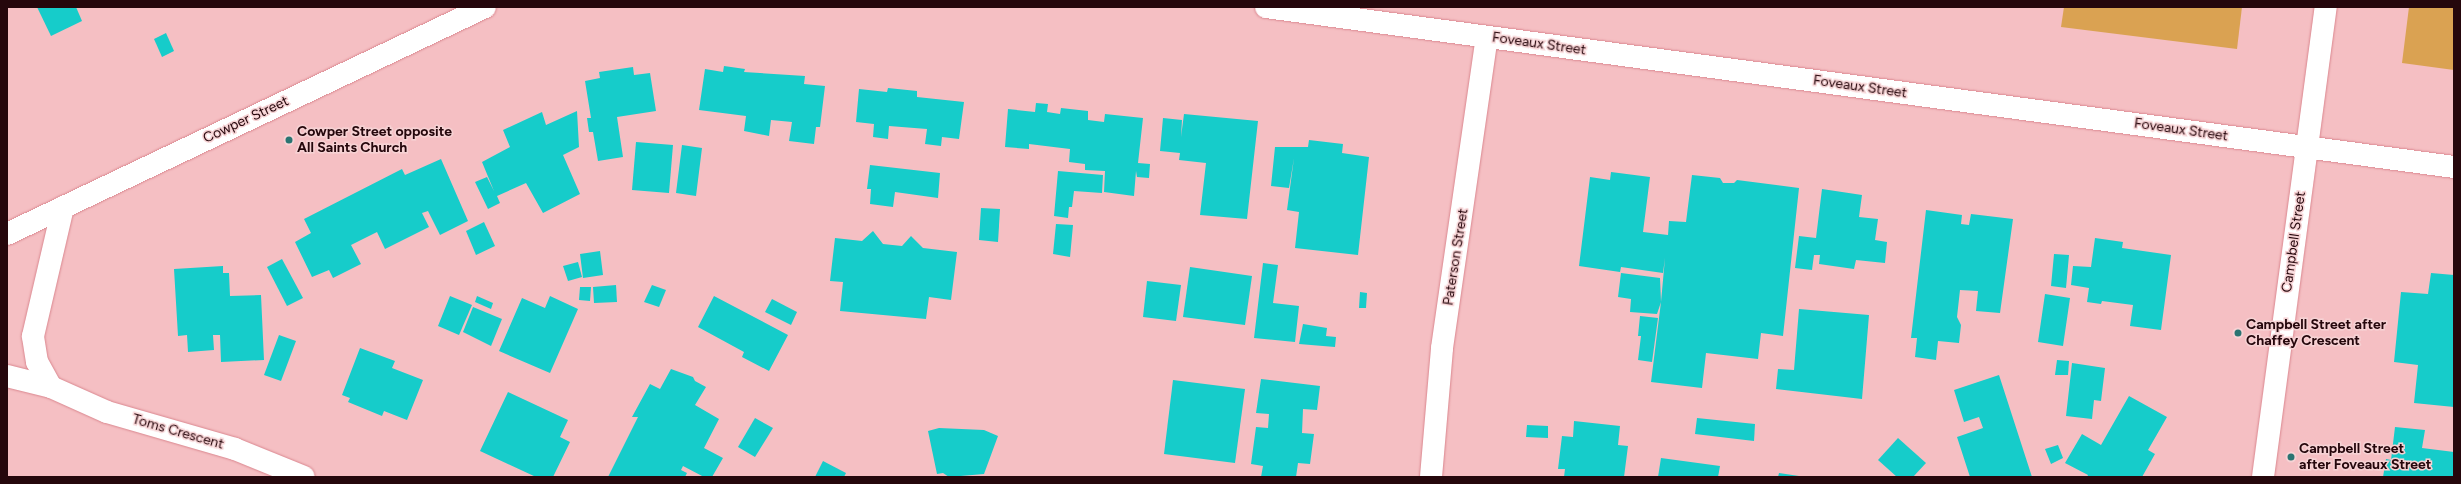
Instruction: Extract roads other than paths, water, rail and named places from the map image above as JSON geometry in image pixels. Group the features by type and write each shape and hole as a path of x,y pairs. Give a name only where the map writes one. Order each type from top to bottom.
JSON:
{"street":[{"name":"Cowper Street","path":"7,234 484,7"},
{"name":"Foveaux Street","path":"1266,7 2454,167"},
{"name":"Campbell Street","path":"2263,477 2326,7"},
{"name":"Paterson Street","path":"1431,477 1442,348 1487,37"},
{"path":"51,387 37,362 33,336 63,207"},
{"name":"Toms Crescent","path":"7,376 51,387 107,412 235,449 304,477"}],"place":[{"name":"Cowper Street opposite All Saints Church","path":"289,140"},
{"name":"Campbell Street after Chaffey Crescent","path":"2238,333"},
{"name":"Campbell Street after Foveaux Street","path":"2291,457"}]}
